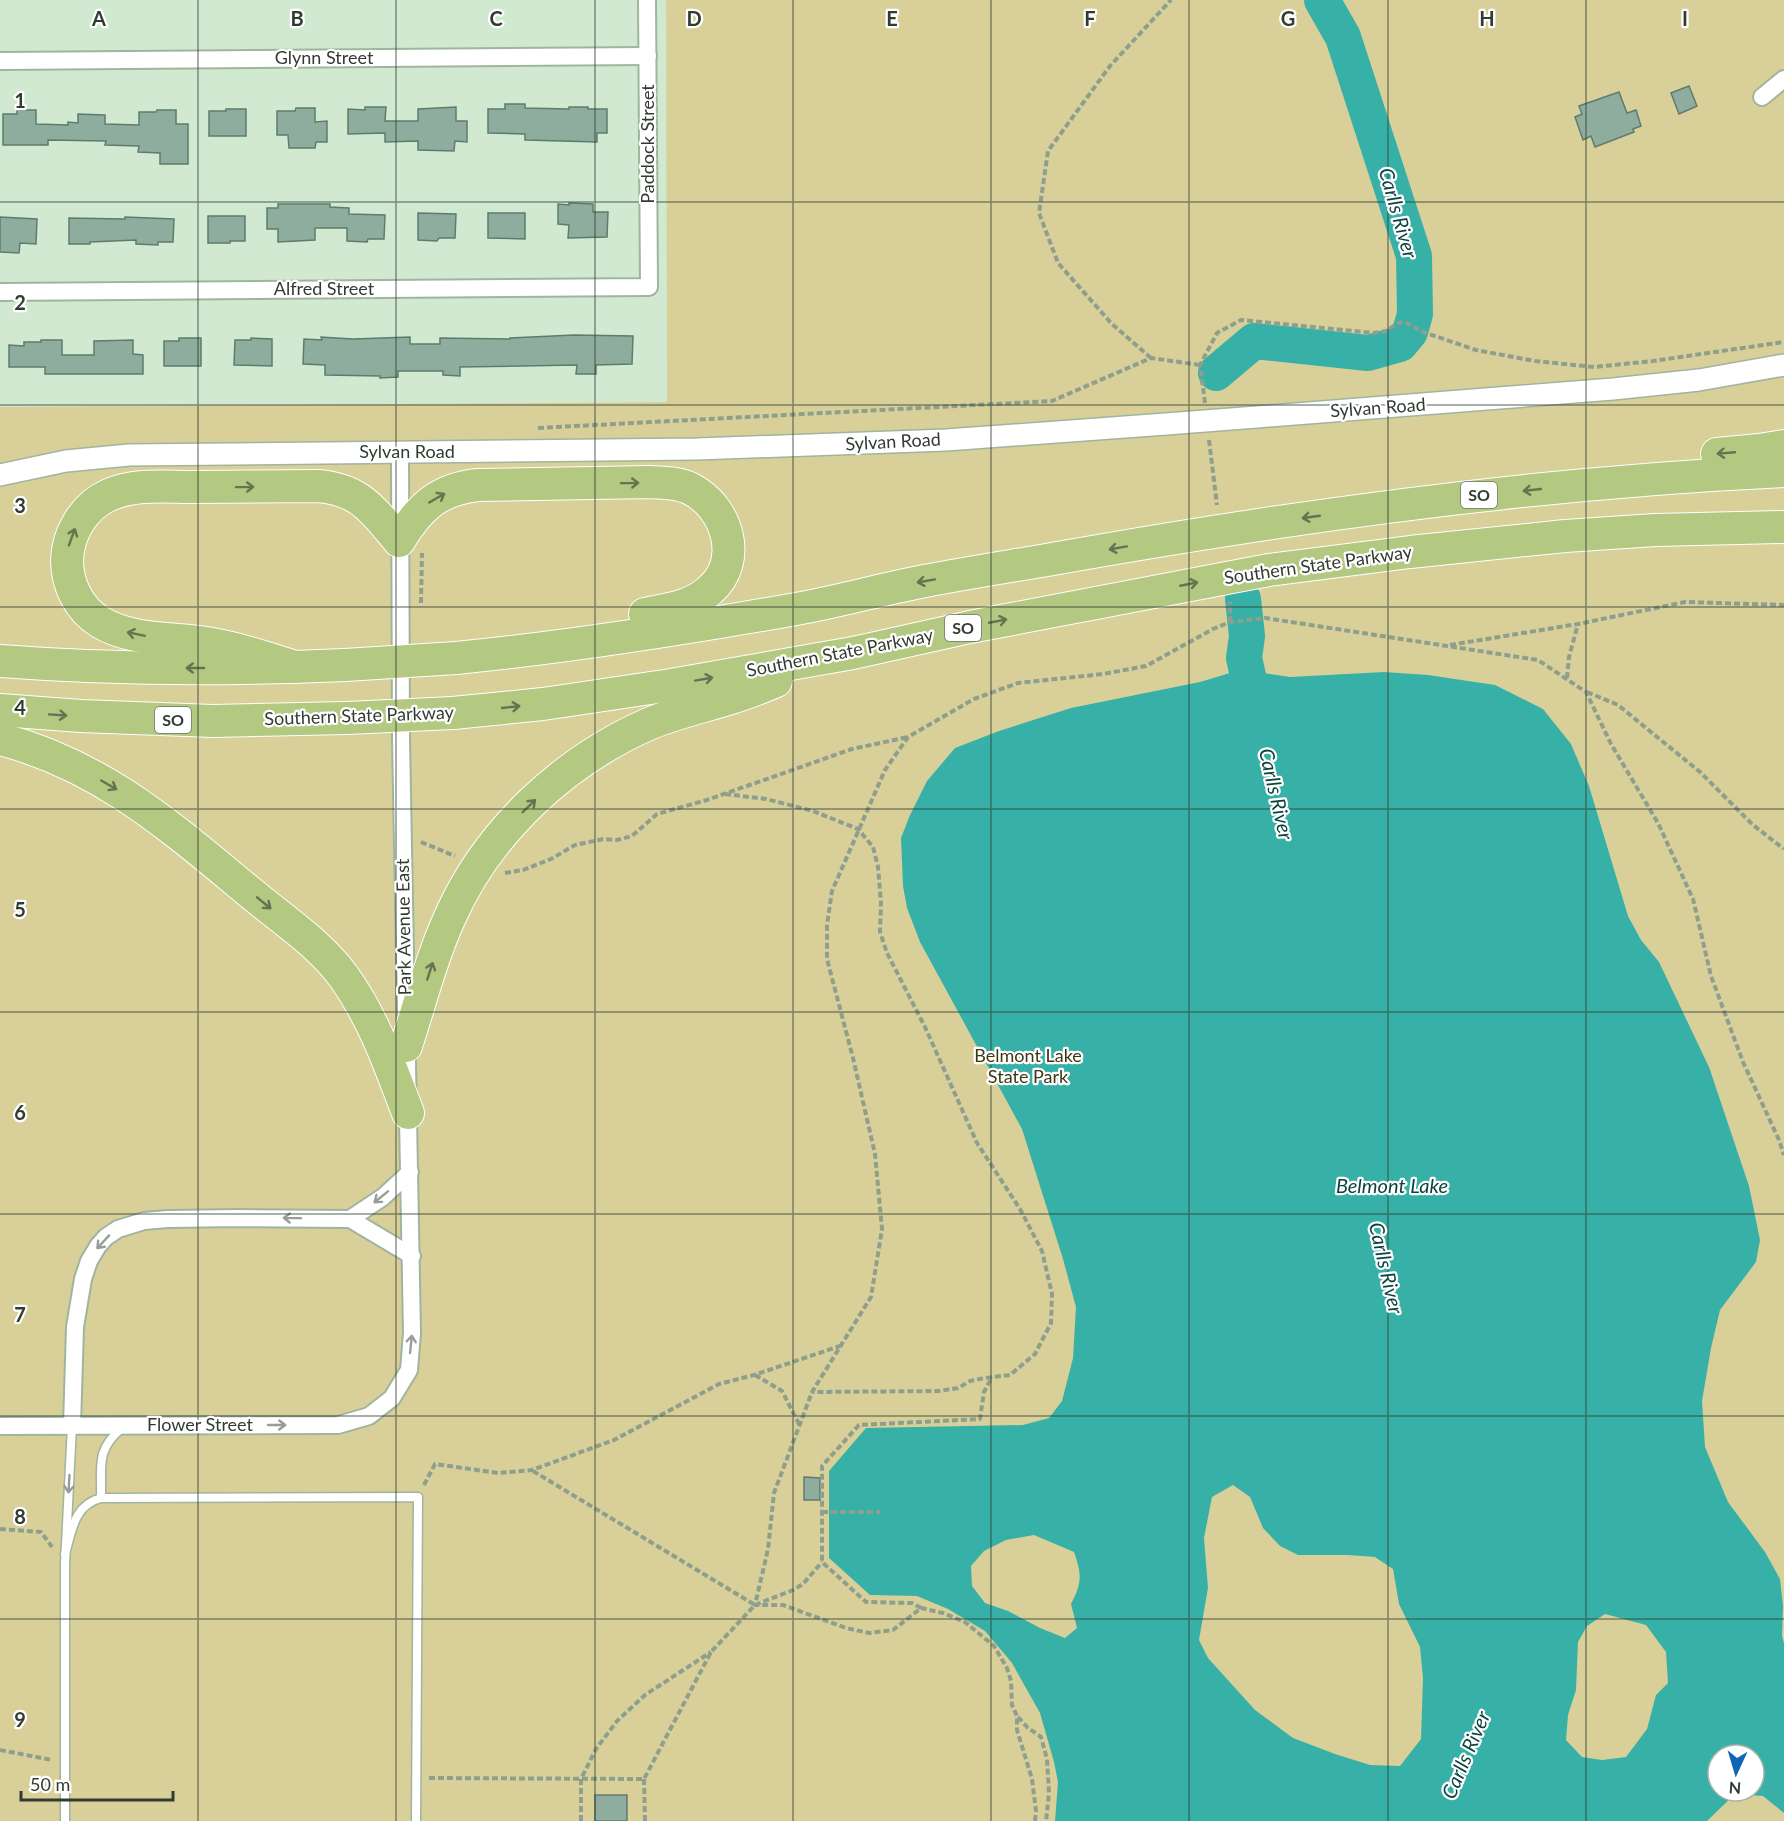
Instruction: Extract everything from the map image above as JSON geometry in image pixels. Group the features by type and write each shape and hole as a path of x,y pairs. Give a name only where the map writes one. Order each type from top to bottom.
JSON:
{"highway":[{"path":"1590,484 1712,454 1784,446"},
{"name":"SO","path":"0,661 163,668 295,667 456,658 565,647 799,609 914,583 1201,533 1402,505 1590,484 1784,471"},
{"path":"295,667 213,644 140,636 98,621 80,603 70,580 67,566 69,542 81,518 108,495 142,488 319,486 346,491 359,499 399,541 425,505 464,486 665,483 689,488 710,502 724,523 728,544 726,565 722,575 710,591 690,603 643,614 565,647"},
{"name":"Southern State Parkway","path":"0,710 81,716 213,721 453,713 543,704 671,685 853,653 970,627 1269,570 1432,550 1614,532 1784,526"},
{"path":"1614,532 1784,548"},
{"path":"406,1046 441,938 464,890 504,832 552,784 598,752 650,724 734,697 853,653"},
{"path":"0,739 57,758 114,787 137,802 318,949 343,975 374,1026 408,1113"}],"street":[{"name":"Paddock Street","path":"647,0 649,287"},
{"name":"Glynn Street","path":"0,60 648,56"},
{"path":"1761,97 1784,79"},
{"name":"Alfred Street","path":"0,292 649,287"},
{"name":"Sylvan Road","path":"0,475 51,464 113,456 697,449 870,444 1166,424 1624,388 1699,380 1784,365"},
{"name":"Park Avenue East","path":"392,1398 409,1370 412,1333 399,541 400,452"},
{"path":"350,1219 383,1197 410,1172"},
{"path":"72,1426 75,1327 80,1292 89,1262 98,1246 118,1229 130,1224 168,1219 350,1219 412,1256"},
{"name":"Flower Street","path":"0,1426 338,1425 369,1416 392,1398"}],"lane":[{"path":"101,1498 102,1452 111,1437 125,1425"},
{"path":"65,1821 65,1554 72,1426"},
{"path":"65,1554 80,1510 89,1501 101,1498 418,1497 416,1821"}],"path":[{"path":"1151,358 1112,324 1058,263 1039,213 1048,151 1110,66 1171,0"},
{"path":"1206,412 1200,365 1217,333 1241,321 1374,333 1386,331 1398,323 1406,322 1423,332 1476,350 1535,361 1594,367 1784,342"},
{"path":"534,428 1052,401 1151,358 1200,365"},
{"path":"1209,435 1217,505"},
{"path":"1230,601 1230,622"},
{"path":"1443,646 1578,624 1685,602 1784,605"},
{"path":"496,871 503,873 523,870 551,859 575,845 632,836 657,814 725,794 852,749 908,737 974,699 1018,683 1103,675 1146,666 1212,629 1230,622 1265,618 1538,660 1586,692 1618,705 1700,772 1753,825 1784,849"},
{"path":"1567,679 1569,657 1578,624"},
{"path":"1586,692 1611,744 1658,823 1693,898 1711,975 1743,1062 1784,1155"},
{"path":"755,1605 768,1548 774,1493 812,1392 871,1297 882,1229 875,1154 854,1058 827,959 826,925 832,891 858,829 885,770 908,737"},
{"path":"725,794 766,799 804,808 858,829 873,847 878,867 880,932 887,953 925,1027 977,1143 1020,1209 1042,1251 1052,1294 1051,1323 1035,1354 1010,1375 970,1381 958,1388 939,1390 812,1392"},
{"path":"418,1497 435,1464 498,1473 532,1470 614,1440 719,1384 754,1375 841,1346"},
{"path":"754,1375 782,1391 800,1426"},
{"path":"581,1821 581,1779 596,1749 617,1721 645,1695 711,1652 755,1605 803,1584 822,1562 822,1466 859,1425 980,1419 984,1392 992,1377"},
{"path":"532,1470 755,1605 783,1605 846,1628 869,1633 893,1630 921,1608"},
{"path":"822,1512 880,1512"},
{"path":"0,1529 41,1532 65,1564"},
{"path":"822,1562 866,1602 912,1603 921,1608 943,1612 965,1622 994,1646 1007,1668 1011,1681 1012,1705 1017,1716 1041,1737 1047,1759 1049,1793 1047,1821"},
{"path":"645,1821 644,1779 711,1652"},
{"path":"1017,1716 1017,1730 1032,1779 1035,1821"},
{"path":"0,1750 65,1763"},
{"path":"416,1778 644,1779"}],"green space":[{"name":"Belmont Lake State Park","path":"666,0 1784,0 1784,1821 0,1821 0,407 667,402"}],"water":[{"name":"Belmont Lake","path":"1251,657 1257,672 1290,677 1384,672 1428,675 1495,685 1543,709 1571,744 1589,786 1628,916 1641,940 1659,962 1709,1067 1749,1186 1760,1240 1756,1262 1720,1310 1702,1401 1705,1447 1728,1502 1765,1552 1780,1579 1784,1643 1784,1813 1766,1798 1766,1743 1706,1743 1706,1803 1726,1803 1707,1821 1055,1821 1058,1782 1040,1713 1012,1663 985,1631 948,1609 917,1596 870,1595 829,1558 829,1471 866,1428 1023,1425 1049,1418 1062,1401 1073,1358 1076,1307 1022,1129 920,942 907,908 903,886 901,838 910,815 927,781 955,748 1071,708 1200,682 1233,672 1237,658","holes":["1233,1485 1250,1497 1263,1528 1280,1546 1298,1555 1375,1557 1393,1569 1399,1604 1420,1647 1423,1678 1421,1739 1400,1766 1370,1765 1293,1738 1255,1710 1208,1658 1199,1640 1208,1588 1204,1538 1212,1497","1034,1535 1074,1552 1080,1579 1071,1604 1077,1628 1065,1638 1008,1611 985,1603 972,1586 971,1566 984,1551 1006,1540","1605,1614 1646,1625 1666,1652 1668,1683 1656,1695 1647,1729 1626,1757 1602,1760 1582,1757 1566,1740 1568,1715 1576,1690 1578,1642 1587,1626"]}],"building":[{"path":"1689,86 1697,106 1679,114 1671,93"},
{"path":"1619,92 1627,113 1636,110 1641,126 1633,129 1634,132 1595,147 1591,136 1583,140 1575,117 1582,114 1579,106"},
{"path":"505,104 525,104 525,108 607,109 607,133 597,133 597,142 525,140 525,134 488,133 488,109 505,109"},
{"path":"365,107 386,107 385,121 418,121 418,109 456,107 456,121 467,121 467,142 455,141 454,151 418,150 418,141 385,142 385,133 348,134 348,109 365,110"},
{"path":"296,108 315,108 315,122 327,121 327,142 316,142 315,148 289,148 288,135 277,135 277,111 295,111"},
{"path":"226,109 246,109 246,136 209,136 209,111 226,111"},
{"path":"17,110 36,110 36,124 78,123 78,114 105,115 105,124 139,125 139,112 176,110 176,124 188,124 188,164 160,164 160,153 138,152 139,146 105,145 106,141 48,140 48,145 3,145 3,114 17,114"},
{"path":"569,203 593,204 593,212 608,212 607,237 568,238 569,225 558,224 558,204 569,205"},
{"path":"278,204 330,204 330,207 349,208 349,214 385,215 384,239 368,239 367,242 347,241 347,228 315,228 315,240 278,242 278,229 267,229 267,208 278,208"},
{"path":"418,213 456,214 455,238 439,238 437,241 418,240"},
{"path":"488,213 525,213 525,239 488,238"},
{"path":"208,216 245,216 245,241 208,243"},
{"path":"0,217 37,219 36,244 20,243 19,253 0,252"},
{"path":"125,217 174,219 173,242 158,242 158,245 136,244 136,240 69,244 69,218 125,219"},
{"path":"574,335 633,336 632,364 596,365 596,374 576,374 577,365 460,367 460,376 443,375 443,371 398,371 398,377 380,378 380,376 325,375 325,365 303,364 304,339 322,340 321,337 353,339 410,337 410,344 440,344 440,338 510,339"},
{"path":"179,338 201,338 201,366 164,366 164,341 179,341"},
{"path":"251,338 272,339 272,366 234,365 235,340 251,340"},
{"path":"41,340 62,340 62,355 94,355 94,341 133,340 133,354 143,355 143,374 45,374 45,367 9,367 9,345 24,346 24,342 41,342"},
{"path":"804,1477 820,1478 820,1500 804,1500"},
{"path":"595,1795 627,1795 627,1821 595,1821"}],"waterway":[{"name":"Carlls River","path":"1216,373 1254,341 1368,353 1400,344 1410,332 1415,314 1414,256 1343,37 1322,0"},
{"name":"Carlls River","path":"1243,599 1247,636 1244,658 1255,707"}]}
